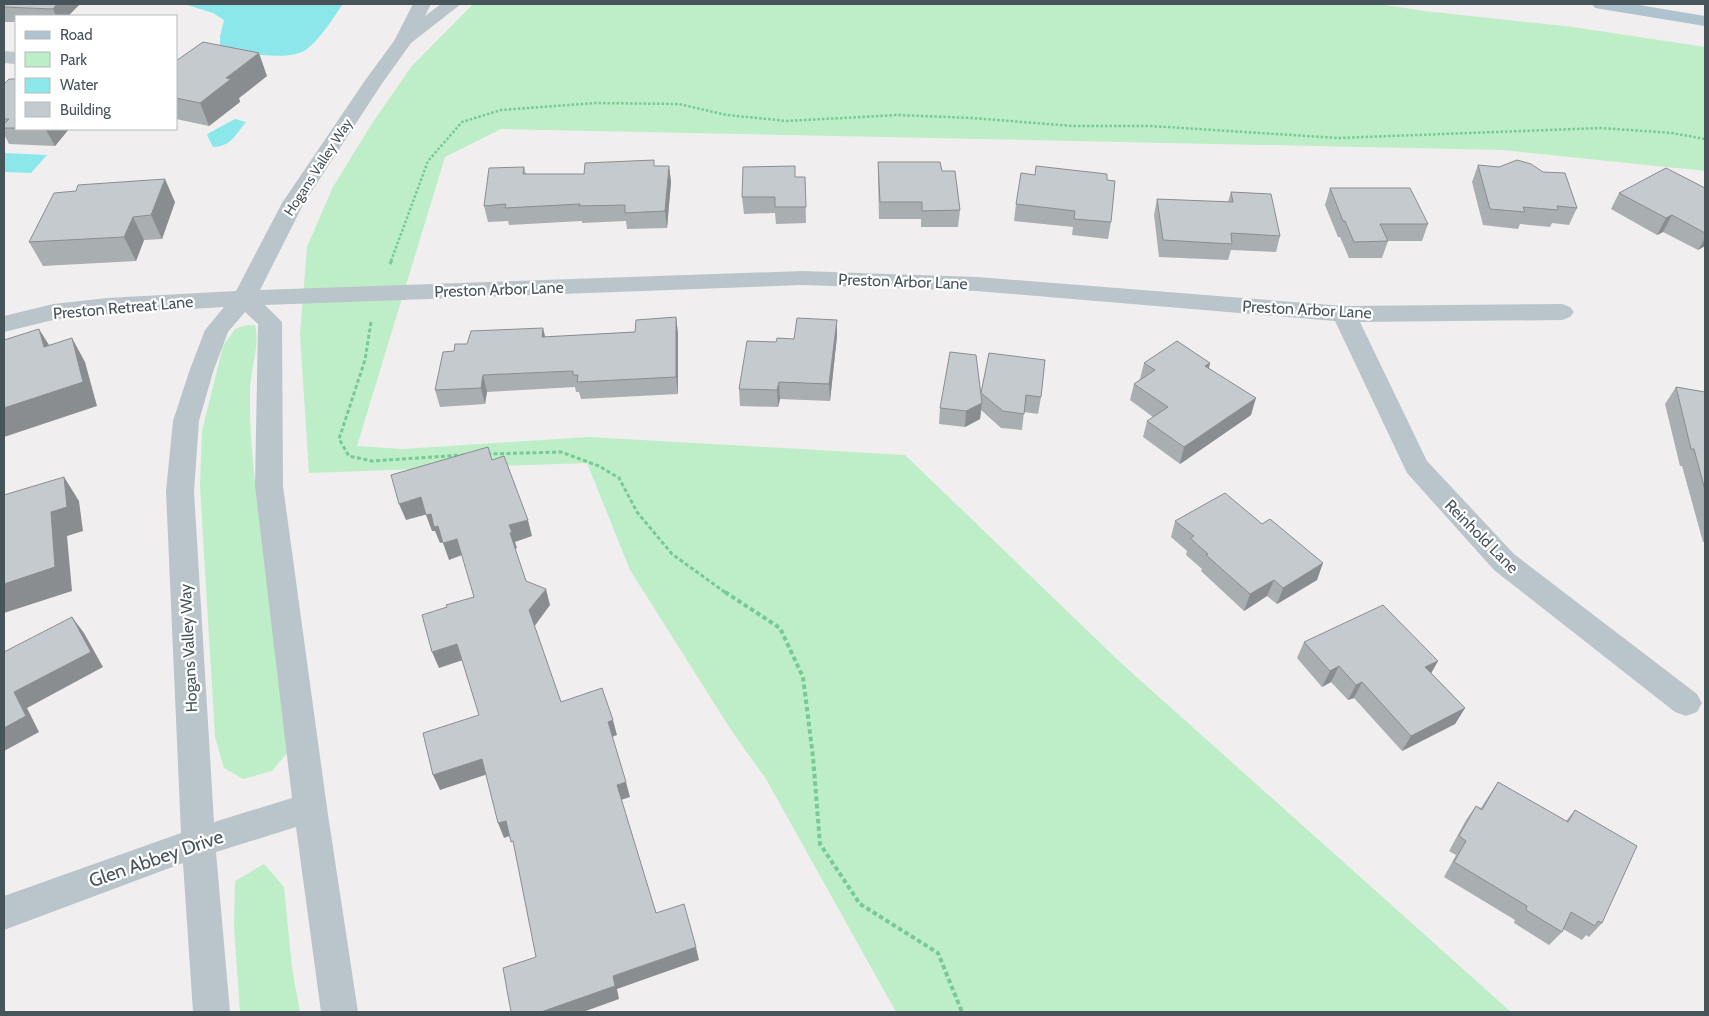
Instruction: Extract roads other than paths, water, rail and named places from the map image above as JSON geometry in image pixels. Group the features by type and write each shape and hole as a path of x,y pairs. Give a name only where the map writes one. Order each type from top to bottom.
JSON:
{"main road":[{"path":"1601,4 1705,21"},
{"path":"1693,4 1705,6"}],"street":[{"name":"Hogans Valley Way","path":"212,1012 198,842 180,491 186,421 201,372 217,330 244,298 293,202 403,42 422,4"},
{"name":"Hogans Valley Way","path":"403,42 452,4"},
{"name":"Preston Arbor Lane","path":"244,298 802,278 977,284 1344,314 1562,312"},
{"name":"Preston Retreat Lane","path":"4,324 53,312 107,306 244,298"},
{"path":"244,298 270,322 268,486 310,808 340,1012"},
{"name":"Reinhold Lane","path":"1344,314 1416,466 1504,562 1686,703"},
{"name":"Glen Abbey Drive","path":"4,914 198,842 310,808"}],"water":[{"path":"184,4 343,4 322,33 307,49 300,53 278,56 220,49 220,37 224,20 213,13"},
{"path":"235,119 246,122 229,142 213,147 207,135"},
{"path":"4,153 47,155 31,173 4,172"}]}
